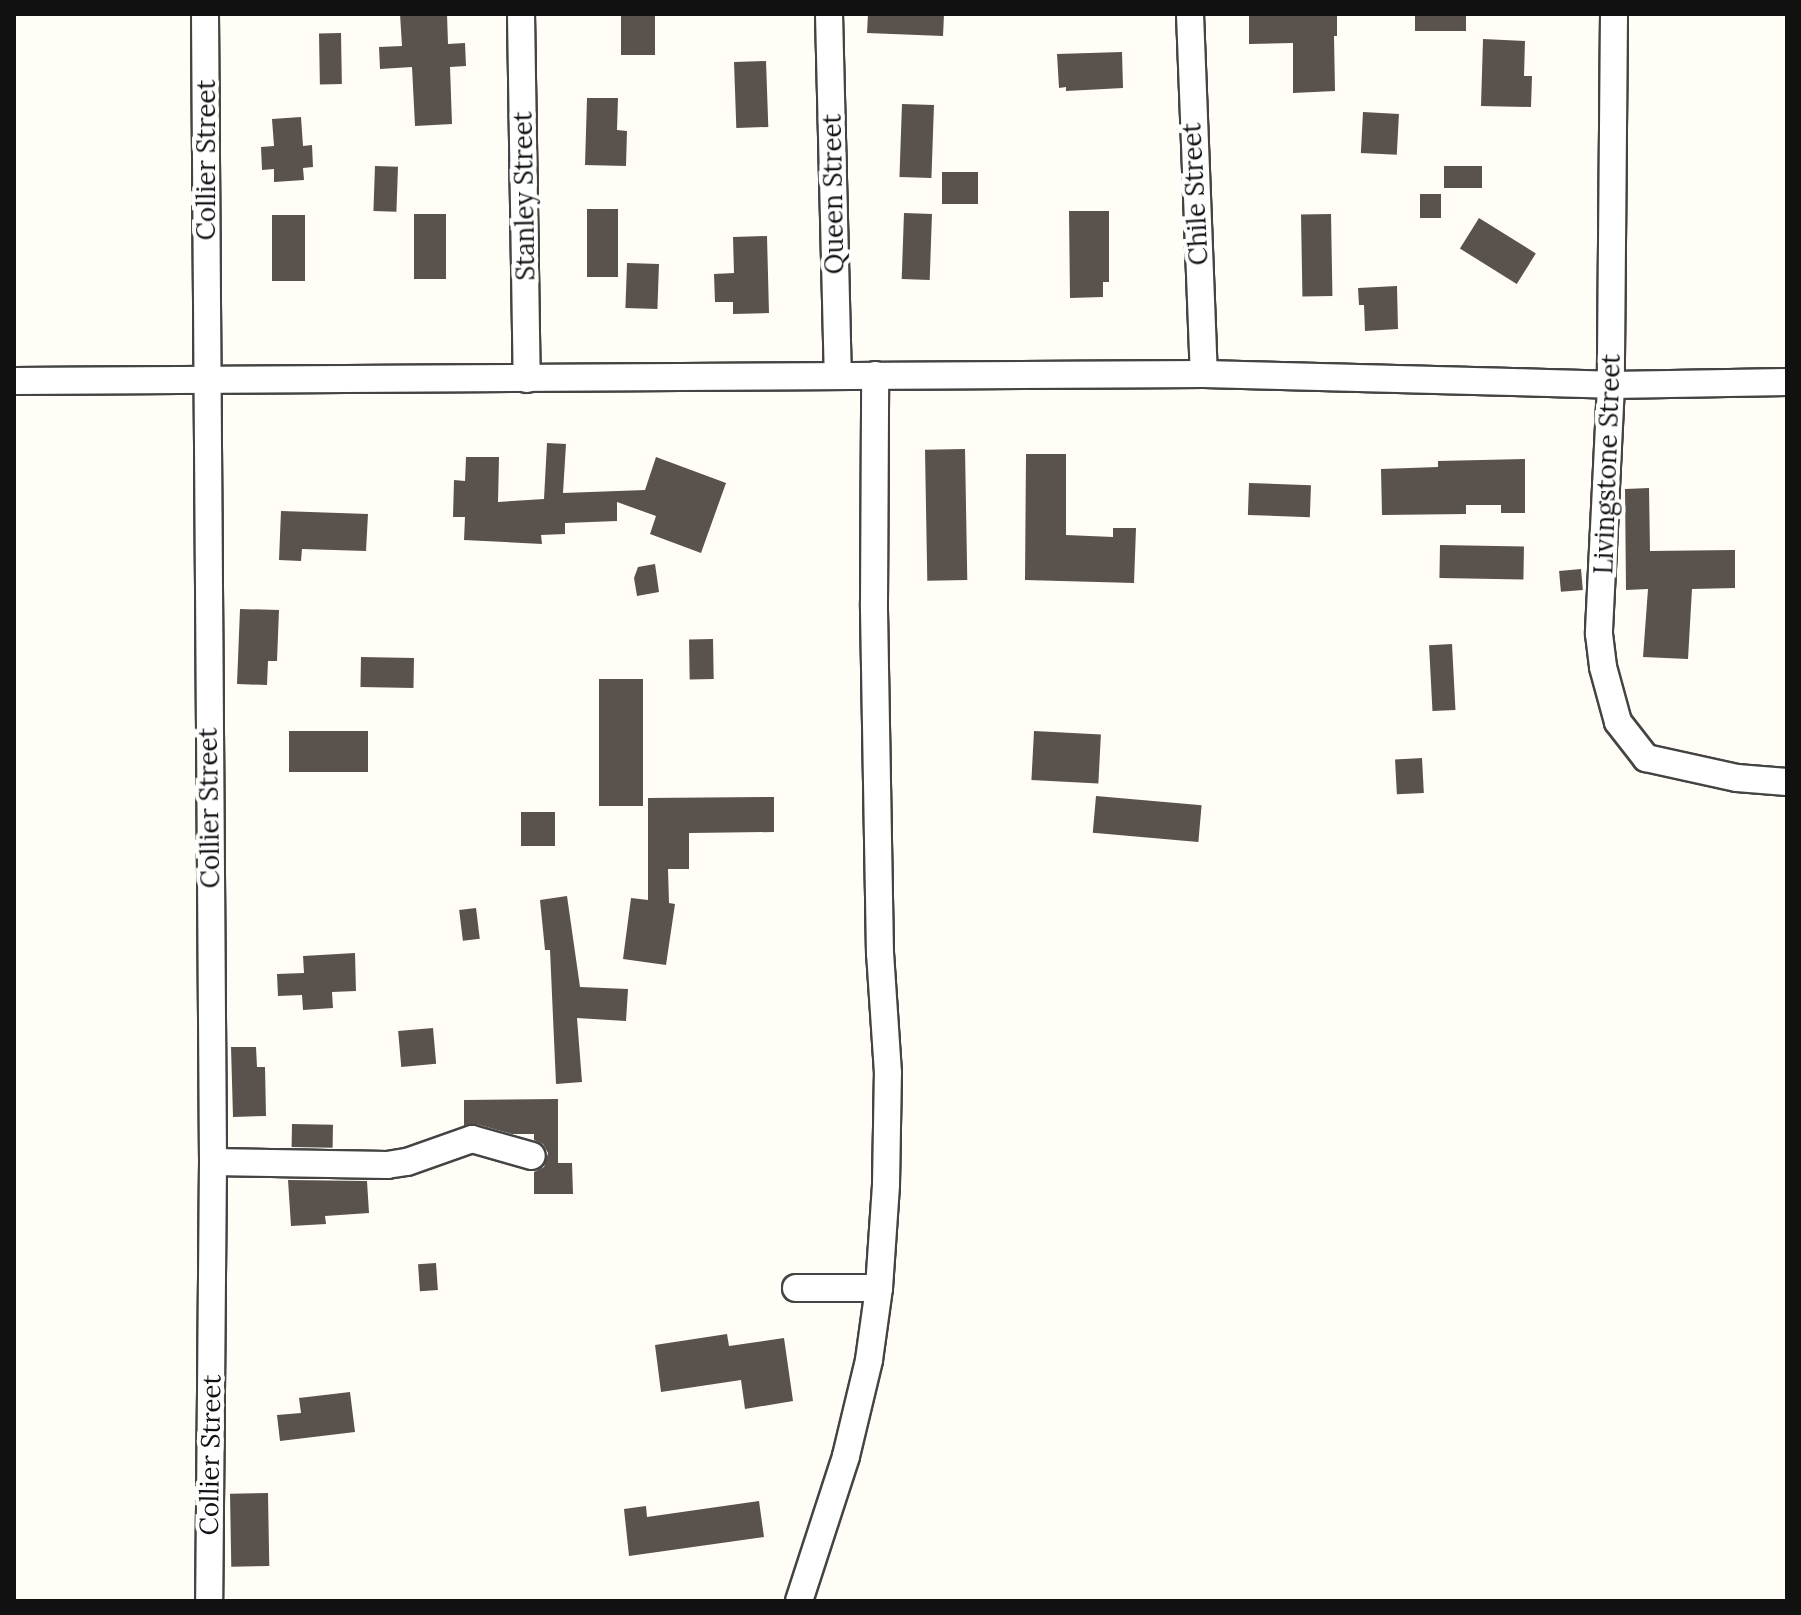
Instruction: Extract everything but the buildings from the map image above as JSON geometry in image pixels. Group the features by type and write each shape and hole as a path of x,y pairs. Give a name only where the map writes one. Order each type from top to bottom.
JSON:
{"street":[{"name":"Collier Street","path":"205,14 213,1162 209,1601"},
{"name":"Stanley Street","path":"521,14 527,379"},
{"name":"Queen Street","path":"829,14 838,375"},
{"name":"Chile Street","path":"1190,14 1190,107 1204,374"},
{"name":"Livingstone Street","path":"1614,14 1611,385 1599,634 1603,667 1618,722 1646,758 1737,778 1787,782"},
{"path":"14,381 1204,374 1611,385 1787,382"},
{"path":"799,1601 846,1456 869,1360 879,1288 886,1184 888,1073 880,954 874,603 875,375"},
{"path":"213,1162 387,1165 407,1162 472,1139 532,1156"},
{"path":"796,1288 879,1288"}]}
